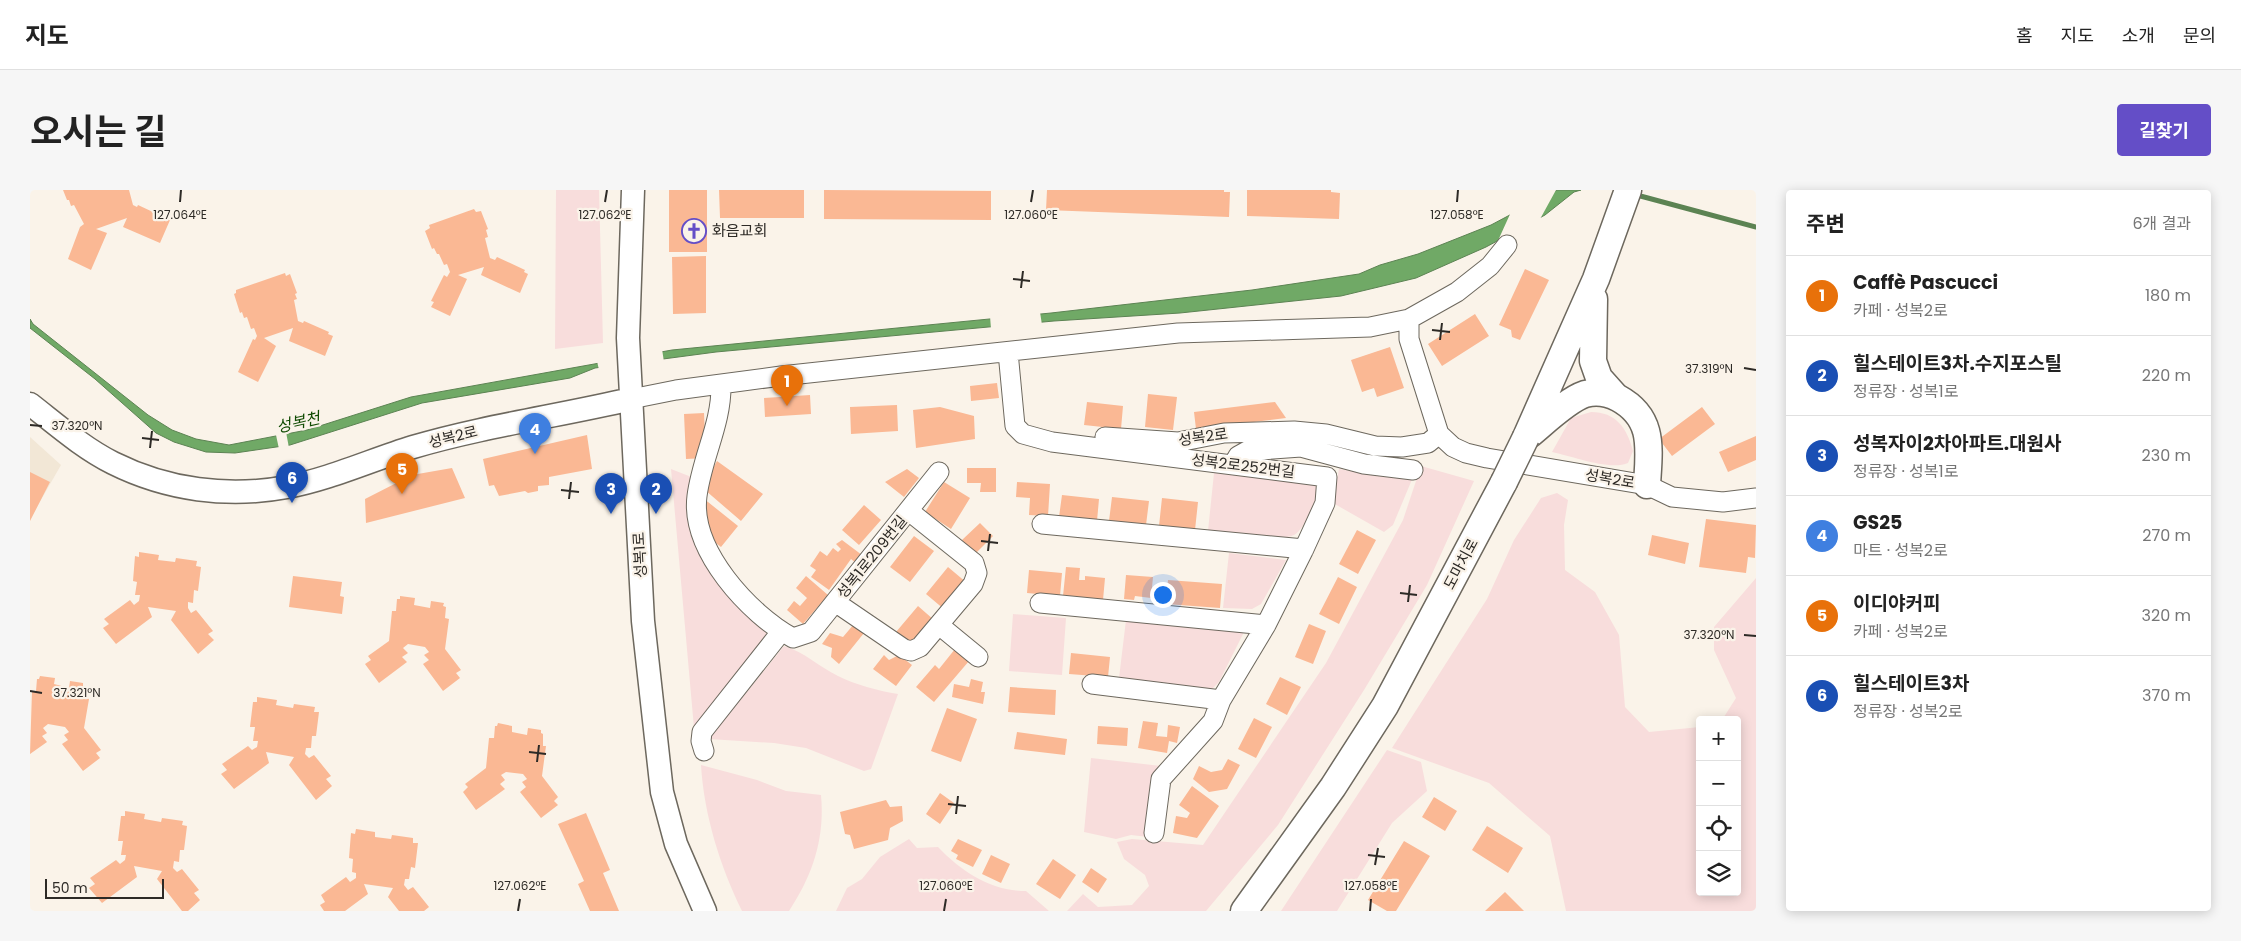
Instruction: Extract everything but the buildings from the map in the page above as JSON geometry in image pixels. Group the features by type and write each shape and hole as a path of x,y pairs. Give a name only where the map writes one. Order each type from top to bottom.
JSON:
{"main road":[{"name":"도마치로","path":"1244,911 1333,787 1385,706 1526,437 1596,279 1628,190"},
{"path":"1596,279 1592,343 1593,361 1599,378 1616,397 1638,413 1646,429 1649,448 1647,486"},
{"path":"1526,437 1584,394 1605,393 1616,397"}],"street":[{"name":"성복1로","path":"633,190 628,338 643,621 662,792 676,844 705,911"},
{"name":"성복2로","path":"30,404 89,449 113,463 159,480 184,487 222,493 286,487 464,434 631,389 721,384 1178,333 1370,327 1409,319 1457,292 1490,266 1507,245"},
{"path":"1409,319 1409,338 1439,434"},
{"path":"1008,352 1015,426 1024,434 1052,442"},
{"path":"704,751 701,741 702,732 782,632 758,615 730,583 710,553 697,517 697,496 722,402 721,384"},
{"name":"성복2로","path":"1052,442 1067,432 1091,437 1178,442 1224,433 1294,431 1326,434 1375,446 1402,447 1428,443 1439,434 1453,447 1466,453 1647,486 1672,497 1723,502 1756,498"},
{"name":"성복2로252번길","path":"1052,442 1327,477"},
{"path":"1232,465 1238,456 1256,450 1301,447 1364,464 1413,470"},
{"path":"1154,833 1161,779 1213,721 1221,700 1266,625 1304,549 1325,502 1328,454"},
{"name":"성복1로209번길","path":"782,632 793,638 811,632 939,472"},
{"name":"성복1로209번길","path":"835,602 911,651 920,647 973,584 977,573 974,563 909,511"},
{"path":"1042,524 1304,549"},
{"path":"1040,603 1266,625"},
{"path":"938,625 978,657"},
{"path":"1092,684 1221,700"}],"shaded area":[{"path":"556,190 599,190 603,343 555,349"},
{"path":"1557,190 1581,190 1574,192 1545,215 1486,247 1416,278 1341,296 1180,313 1054,321 716,352 595,368 570,378 422,403 290,445 235,453 206,452 174,442 156,433 95,379 30,328 30,319 33,324 148,415 172,430 196,439 229,445 307,430 411,397 672,350 1051,313 1252,290 1359,274 1380,265 1418,254 1491,225"},
{"path":"1591,412 1614,418 1624,429 1633,451 1628,463 1620,465 1601,464 1552,452 1571,418"},
{"path":"30,437 61,465 30,519"},
{"path":"1421,466 1474,481 1427,585 1364,690 1278,825 1206,911 1067,911 1083,894 1098,907 1132,905 1149,886 1145,875 1124,859 1117,842 1132,839 1203,845 1326,663 1403,520"},
{"path":"671,469 694,478 691,496 748,611 768,635 694,728"},
{"path":"1339,469 1369,474 1413,477 1393,525 1384,532 1333,503"},
{"path":"1214,473 1313,483 1319,488 1310,514 1302,527 1294,535 1266,537 1208,531"},
{"path":"1557,493 1568,500 1564,525 1565,570 1595,592 1619,635 1625,707 1649,732 1696,727 1696,896 1741,896 1741,716 1725,716 1736,698 1714,650 1714,627 1756,578 1756,911 1566,911 1550,836 1489,783 1392,748 1487,599 1514,540 1541,498"},
{"path":"1229,553 1286,560 1261,604 1252,609 1223,608"},
{"path":"1013,614 1066,618 1062,675 1009,671"},
{"path":"1126,620 1244,632 1219,682 1212,689 1119,678"},
{"path":"784,646 799,652 845,679 898,694 871,769 864,771 806,748 774,743 709,739"},
{"path":"1387,750 1421,762 1427,791 1392,823 1337,911 1281,911"},
{"path":"1091,758 1161,766 1148,837 1131,835 1116,839 1084,832"},
{"path":"701,765 757,780 786,791 821,795 821,826 816,856 805,884 789,911 742,911 714,840 709,821"},
{"path":"909,839 917,848 938,847 967,872 989,884 1001,888 1026,891 1049,911 836,911 847,888 862,879 880,857"}],"pier":[{"path":"1552,190 1556,190 1539,221 1496,245 1511,212"},
{"path":"1040,312 1042,325 991,329 990,316"},
{"path":"662,349 664,362 599,370 597,361"},
{"path":"286,432 289,448 279,449 276,435"}],"waterway":[{"path":"1633,194 1756,227"}],"place":[{"name":"화음교회","path":"694,231"},
{"name":"Caffè Pascucci","path":"787,406"},
{"name":"GS25","path":"535,454"},
{"name":"이디야커피","path":"402,494"},
{"name":"힐스테이트3차","path":"292,503"},
{"name":"성복자이2차아파트.대원사","path":"611,514"},
{"name":"힐스테이트3차.수지포스틸","path":"656,514"}],"water label":[{"name":"성복천","path":"298,422"}]}
